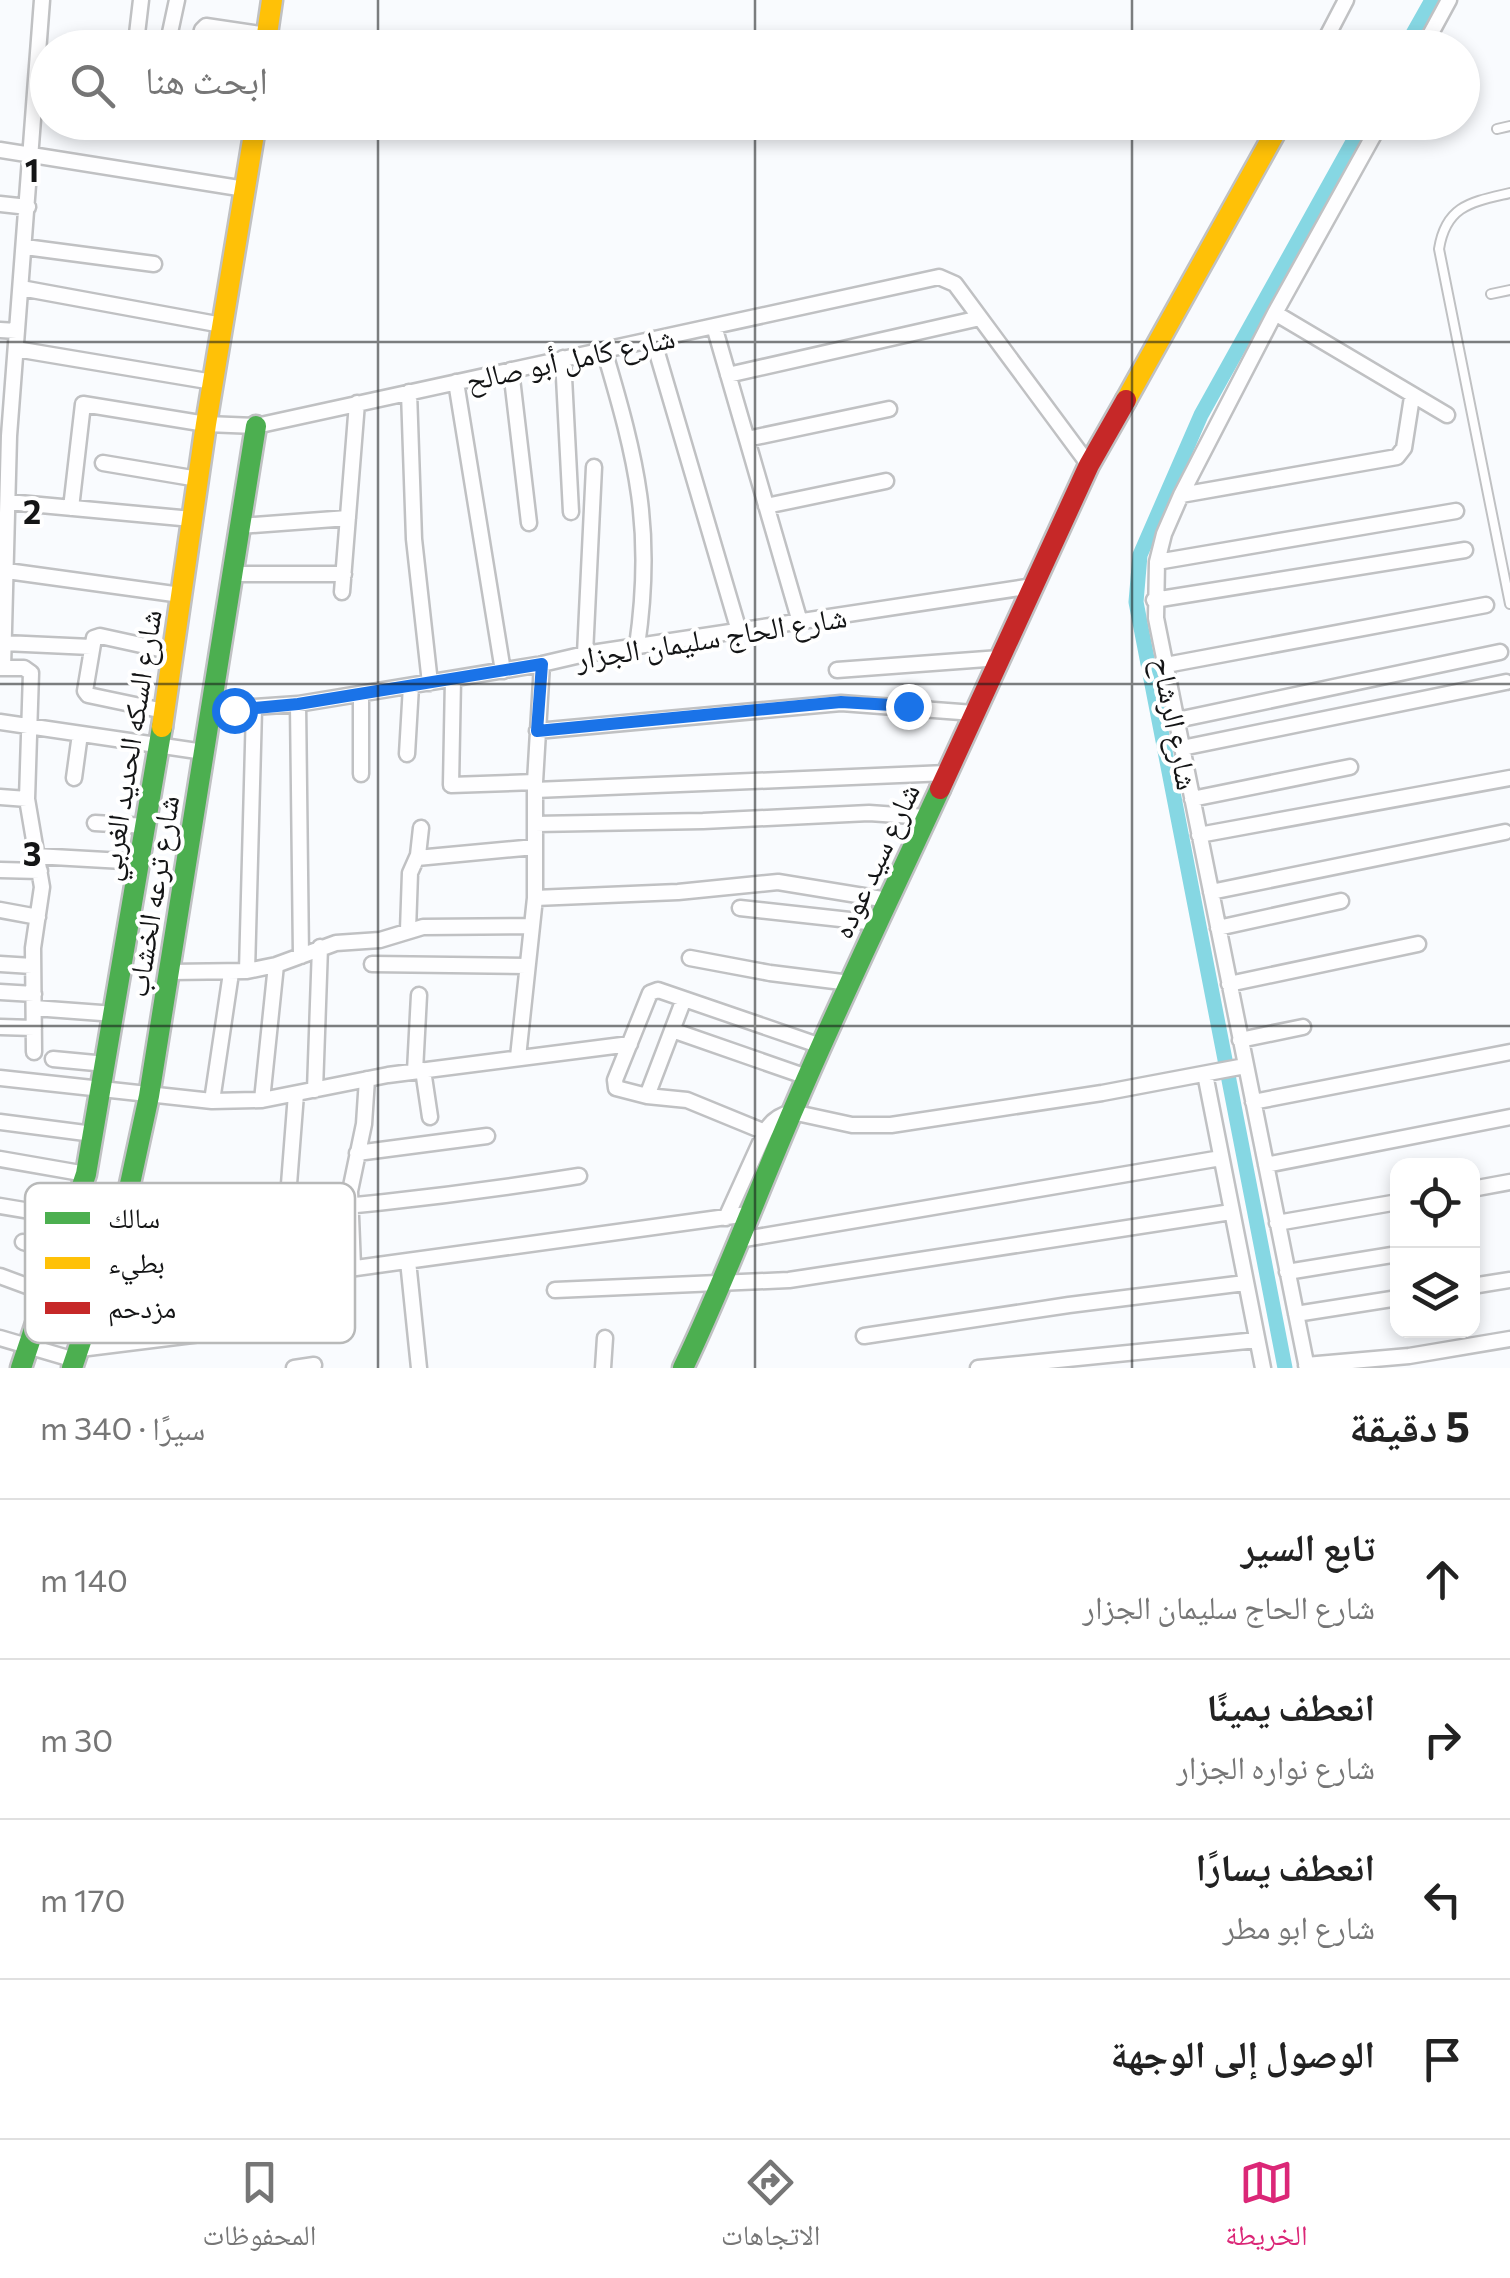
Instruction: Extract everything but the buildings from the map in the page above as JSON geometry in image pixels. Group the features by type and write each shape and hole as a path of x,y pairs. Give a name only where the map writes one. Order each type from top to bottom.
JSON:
{"street":[{"path":"42,0 42,30"},
{"path":"138,30 140,0"},
{"path":"171,30 177,0"},
{"path":"268,30 272,0"},
{"path":"1330,30 1346,0"},
{"path":"1432,30 1449,0"},
{"path":"34,140 16,349 5,412 8,502 2,668 24,668 31,673 27,799 42,887 32,966 34,1052"},
{"name":"شارع السكه الحديد الغربي","path":"83,1183 116,1014 212,382 253,140"},
{"name":"شارع سيد عوده","path":"683,1368 725,1281 748,1214 806,1077 1088,465 1271,140"},
{"name":"شارع الرشاح","path":"1306,1366 1176,720 1154,600 1156,562 1181,495 1275,313 1371,140"},
{"path":"0,150 245,188"},
{"path":"0,204 28,207"},
{"path":"25,247 154,264"},
{"name":"شارع كامل أبو صالح","path":"71,508 83,404 206,424 256,426 933,278 945,278 956,284 980,318"},
{"path":"21,288 222,326"},
{"path":"1275,313 1447,415"},
{"path":"728,375 980,318 1088,465"},
{"path":"714,326 800,622"},
{"path":"0,330 17,331"},
{"path":"653,339 740,631"},
{"path":"16,349 212,382"},
{"path":"604,350 632,443 641,494 644,598 637,646"},
{"path":"563,358 570,512"},
{"path":"511,370 530,523"},
{"path":"456,382 502,671"},
{"path":"409,392 414,539 430,683"},
{"path":"1181,495 1396,457 1404,448 1412,397"},
{"path":"342,592 357,404"},
{"path":"747,439 889,409"},
{"name":"شارع ترعه الخشاب","path":"130,1183 149,1096 256,426"},
{"path":"103,463 198,480"},
{"path":"585,654 594,466"},
{"path":"766,506 886,481"},
{"path":"8,502 192,519"},
{"path":"1156,562 1456,511"},
{"path":"240,526 348,518"},
{"path":"1154,600 1465,550"},
{"path":"7,571 181,595"},
{"path":"232,574 344,574"},
{"name":"شارع الحاج سليمان الجزار","path":"210,710 298,704 585,654 1032,586"},
{"path":"1166,665 1486,605"},
{"path":"164,711 88,696 91,647 94,638 100,636 173,652"},
{"path":"4,643 91,647"},
{"path":"1176,720 1500,652"},
{"path":"838,670 1000,658"},
{"path":"518,1057 535,898 535,786 542,664"},
{"path":"453,679 451,786 946,773"},
{"path":"1182,748 1506,682"},
{"path":"407,754 411,686"},
{"path":"361,694 361,774"},
{"path":"537,731 841,702 974,713"},
{"path":"298,704 301,956"},
{"path":"247,971 254,709"},
{"path":"0,722 204,752"},
{"path":"74,778 80,734"},
{"path":"1192,799 1350,767"},
{"path":"1200,835 1510,778"},
{"path":"0,797 27,799"},
{"path":"535,824 703,822 869,813 926,817"},
{"path":"95,824 146,826"},
{"path":"408,930 410,873 417,858 421,828"},
{"path":"1211,892 1505,832"},
{"path":"417,858 535,847"},
{"path":"0,870 38,863 140,862"},
{"path":"535,898 678,892 778,882 888,900"},
{"path":"1218,928 1341,901"},
{"path":"740,908 877,923"},
{"path":"0,910 38,917"},
{"path":"169,972 247,971 320,948 380,940 408,930 532,926"},
{"path":"1229,984 1418,944"},
{"path":"315,1090 320,948"},
{"path":"690,958 770,974 850,982"},
{"path":"0,964 32,966"},
{"path":"262,1100 276,964"},
{"path":"372,964 528,966"},
{"path":"212,1101 230,973"},
{"path":"765,1132 687,1100 647,1096 614,1086 652,992 658,990 821,1046"},
{"path":"0,992 116,1014"},
{"path":"418,995 419,1071 430,1117"},
{"path":"647,1096 684,999"},
{"path":"0,1027 34,1028"},
{"path":"1240,1040 1303,1027"},
{"path":"672,1030 806,1077"},
{"path":"0,1078 149,1096 262,1100 419,1071 630,1044"},
{"path":"1253,1102 1510,1052"},
{"path":"53,1058 106,1064"},
{"path":"726,1218 765,1132 773,1121 792,1112 852,1124 891,1124 1102,1093 1246,1066"},
{"path":"1205,1074 1262,1368"},
{"path":"352,1183 364,1124 367,1079"},
{"path":"289,1183 296,1094"},
{"path":"1266,1166 1510,1117"},
{"path":"0,1122 93,1134"},
{"path":"356,1152 487,1136"},
{"path":"739,1240 1221,1158"},
{"path":"0,1159 86,1174"},
{"path":"355,1203 579,1176"},
{"path":"1480,1188 1510,1182"},
{"path":"1277,1224 1390,1203"},
{"path":"0,1206 25,1210"},
{"path":"555,1290 789,1280 1231,1212"},
{"path":"355,1268 748,1214"},
{"path":"1288,1272 1390,1255"},
{"path":"408,1261 420,1368"},
{"path":"0,1276 25,1285"},
{"path":"1480,1285 1510,1280"},
{"path":"864,1336 1245,1283"},
{"path":"1296,1314 1390,1299"},
{"path":"0,1338 76,1359 176,1343"},
{"path":"603,1368 605,1338"},
{"path":"1306,1366 1409,1356 1510,1339"},
{"path":"978,1368 1257,1340"},
{"name":"شارع السكه الحديد الغربي","path":"21,1368 29,1343"},
{"path":"294,1368 314,1365"}],"lane":[{"path":"1497,129 1510,126"},
{"path":"1510,194 1461,208 1449,219 1439,249 1510,604"},
{"path":"1491,294 1510,290"},
{"path":"1499,551 1510,549"}],"waterway":[{"path":"1415,30 1432,0"},
{"path":"1285,1368 1136,602 1140,555 1201,415 1354,140"}],"traffic: fast":[{"path":"130,1183 149,1096 256,426"},
{"path":"83,1183 162,727"},
{"path":"683,1368 814,1062 940,789"},
{"path":"21,1368 29,1343"},
{"path":"72,1368 81,1343"}],"traffic: slow":[{"path":"268,30 272,0"},
{"path":"162,727 253,140"},
{"path":"1126,400 1271,140"}],"traffic: jam":[{"path":"940,789 1089,465 1126,400"}],"route":[{"path":"234,710 298,704 542,664 537,731 841,702 908,706"}]}
